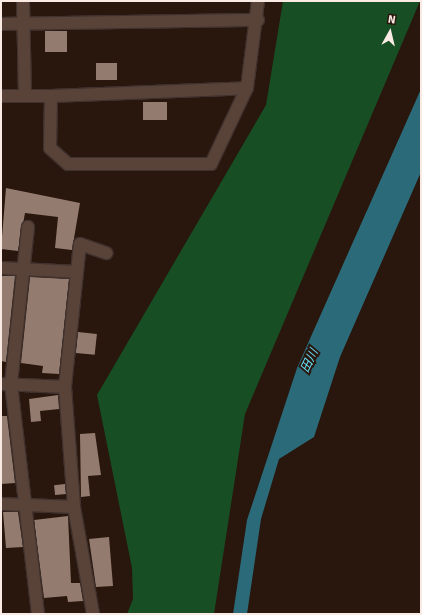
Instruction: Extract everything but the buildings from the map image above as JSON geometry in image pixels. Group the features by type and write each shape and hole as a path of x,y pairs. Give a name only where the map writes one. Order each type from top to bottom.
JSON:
{"street":[{"path":"23,1 25,96"},
{"path":"51,96 50,148 68,164 211,164 247,88 258,20 258,1"},
{"path":"1,24 258,20"},
{"path":"1,96 51,96 247,88"},
{"path":"28,227 24,269 6,384 27,505 38,614"},
{"path":"93,614 74,507 65,387 80,244 106,253"},
{"path":"1,268 77,272"},
{"path":"6,384 65,387"},
{"path":"1,504 74,507"}],"green space":[{"path":"283,1 420,1 245,414 214,614 127,614 133,599 132,568 97,395 266,105"}],"water":[{"name":"田川","path":"421,89 421,172 340,357 314,437 279,459 261,519 247,614 233,614 247,520 297,368"}]}
